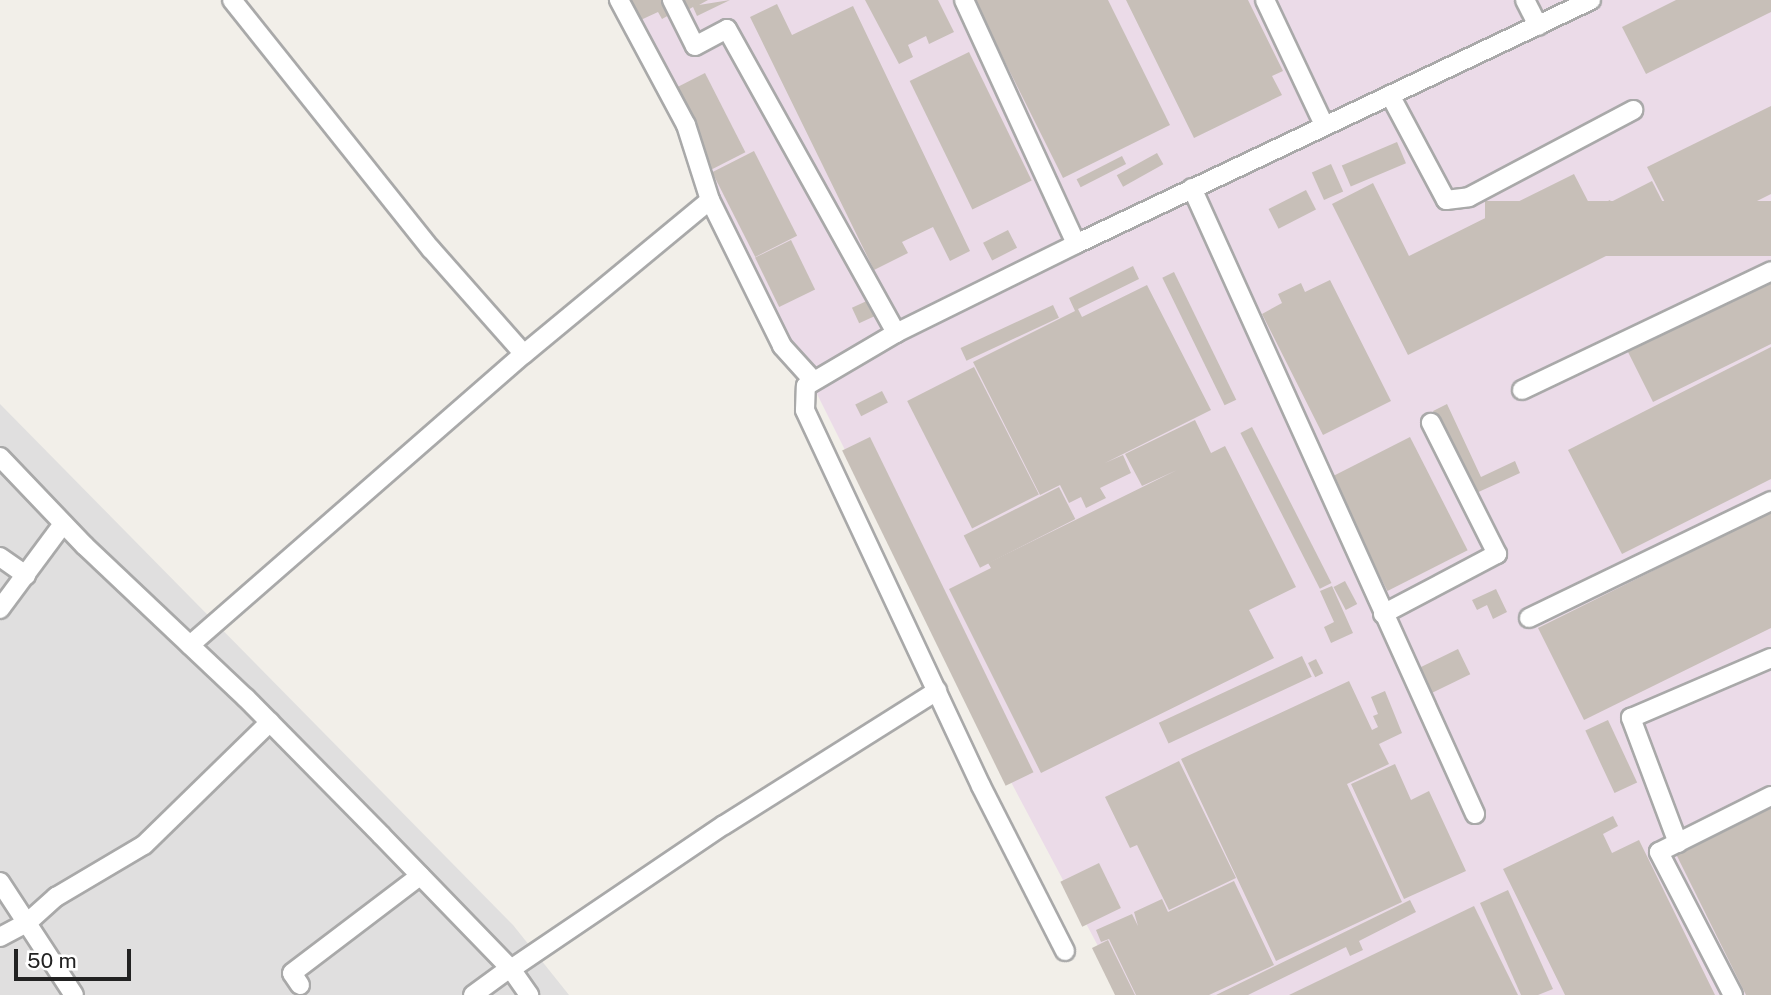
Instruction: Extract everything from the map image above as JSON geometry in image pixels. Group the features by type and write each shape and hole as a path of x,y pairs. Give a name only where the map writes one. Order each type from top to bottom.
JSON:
{"street":[{"path":"232,0 431,249 524,354"},
{"path":"619,0 686,125 710,200 782,346 811,379"},
{"path":"672,0 695,46 727,29 897,333"},
{"path":"964,0 1076,244"},
{"path":"1265,0 1324,125"},
{"path":"1525,0 1538,26"},
{"path":"1065,951 937,691 805,410 803,393 811,379 897,333 1192,188 1591,0"},
{"path":"1390,95 1446,201 1469,197 1633,110"},
{"path":"1192,188 1475,814"},
{"path":"190,645 524,354 710,200"},
{"path":"1522,390 1771,271"},
{"path":"1383,614 1497,554 1431,423"},
{"path":"0,457 63,523 270,723 509,969 529,995"},
{"path":"1529,618 1771,501"},
{"path":"0,609 63,523"},
{"path":"0,557 26,575"},
{"path":"1678,843 1631,718 1771,658"},
{"path":"473,995 724,825 937,691"},
{"path":"0,937 28,922 56,897 145,845 270,723"},
{"path":"1733,995 1659,852 1771,796"},
{"path":"300,985 292,973 420,876"},
{"path":"0,882 74,995"}],"shaded area":[{"path":"612,0 1771,0 1771,995 1124,995 1011,782 756,272"},
{"path":"0,404 513,925 569,995 0,995"}],"building":[{"path":"620,0 664,0 671,14 662,19 658,12 632,24"},
{"path":"681,0 708,0 699,5 730,0 697,16 693,7 686,11"},
{"path":"865,0 938,0 954,32 929,44 926,36 908,45 913,57 899,64"},
{"path":"974,0 1108,0 1170,125 1063,178"},
{"path":"1126,0 1248,0 1283,71 1272,76 1282,95 1194,138"},
{"path":"1676,0 1771,0 1771,12 1646,74 1622,27"},
{"path":"777,4 792,35 853,6 970,251 950,261 933,227 902,242 908,253 874,270 750,17"},
{"path":"969,52 1032,181 972,209 910,81"},
{"path":"705,73 745,152 712,170 671,90"},
{"path":"1771,106 1771,194 1683,238 1647,167"},
{"path":"1397,142 1406,163 1351,187 1342,165"},
{"path":"754,151 797,236 755,257 712,172"},
{"path":"1157,153 1163,164 1123,187 1117,175"},
{"path":"1122,156 1126,164 1081,187 1077,179"},
{"path":"1331,164 1343,191 1324,200 1312,173"},
{"path":"1574,174 1592,209 1610,200 1632,243 1408,355 1332,204 1373,183 1409,256"},
{"path":"1652,181 1673,223 1634,243 1613,201"},
{"path":"1306,190 1316,210 1279,229 1269,209"},
{"path":"1485,201 1771,201 1771,256 1485,256"},
{"path":"1008,230 1017,248 992,261 983,243"},
{"path":"791,240 815,289 779,307 755,258"},
{"path":"1133,266 1139,279 1078,309 1082,317 1147,285 1211,410 1105,463 1123,455 1131,473 1100,488 1106,498 1086,508 1081,497 1069,503 1060,485 1040,495 973,362 1075,311 1069,298"},
{"path":"1174,272 1236,400 1225,405 1162,278"},
{"path":"1771,279 1771,344 1653,402 1627,350"},
{"path":"1330,280 1391,401 1323,435 1262,314 1282,303 1278,294 1301,283 1305,292"},
{"path":"871,299 878,314 859,323 852,308"},
{"path":"1053,305 1059,318 966,361 961,348"},
{"path":"1771,347 1771,479 1622,554 1568,450"},
{"path":"974,367 1039,494 972,528 907,401"},
{"path":"882,391 888,403 861,416 855,405"},
{"path":"1447,404 1481,477 1515,461 1520,473 1472,495 1433,411"},
{"path":"1195,420 1211,453 1225,446 1296,587 1249,610 1274,658 1041,773 949,589 991,568 988,563 1177,470 1142,486 1125,454"},
{"path":"1252,427 1331,583 1320,589 1240,433"},
{"path":"870,437 1034,772 1006,786 842,451"},
{"path":"1410,437 1468,550 1387,591 1330,478"},
{"path":"1059,487 1075,519 980,568 964,536"},
{"path":"1771,512 1771,628 1584,720 1538,628"},
{"path":"1345,581 1357,604 1346,610 1334,587"},
{"path":"1332,586 1353,633 1331,643 1324,627 1334,622 1320,591"},
{"path":"1496,589 1507,612 1493,619 1487,605 1477,610 1472,600"},
{"path":"1458,649 1470,674 1427,695 1415,670"},
{"path":"1302,656 1312,677 1169,744 1159,723"},
{"path":"1316,659 1323,673 1315,677 1308,663"},
{"path":"1349,681 1372,730 1378,727 1373,716 1378,714 1371,697 1385,691 1402,733 1379,744 1389,764 1347,784 1402,902 1276,961 1181,759"},
{"path":"1608,720 1637,783 1615,793 1585,731"},
{"path":"1179,761 1236,878 1169,910 1137,845 1130,848 1105,797"},
{"path":"1395,764 1411,800 1429,791 1466,871 1404,899 1351,784"},
{"path":"1771,805 1771,995 1746,995 1675,852"},
{"path":"1613,816 1618,826 1603,834 1612,853 1639,840 1715,995 1565,995 1503,869"},
{"path":"1099,863 1121,908 1082,927 1060,882"},
{"path":"1234,881 1274,965 1209,995 1136,995 1109,939 1101,942 1096,930 1132,914 1138,926 1134,912 1162,899 1168,912"},
{"path":"1508,890 1553,989 1538,995 1521,995 1480,903"},
{"path":"1410,900 1416,912 1359,941 1363,950 1350,956 1346,947 1248,995 1216,995"},
{"path":"1474,906 1518,995 1289,995"},
{"path":"1108,940 1135,995 1115,995 1092,948"}]}
